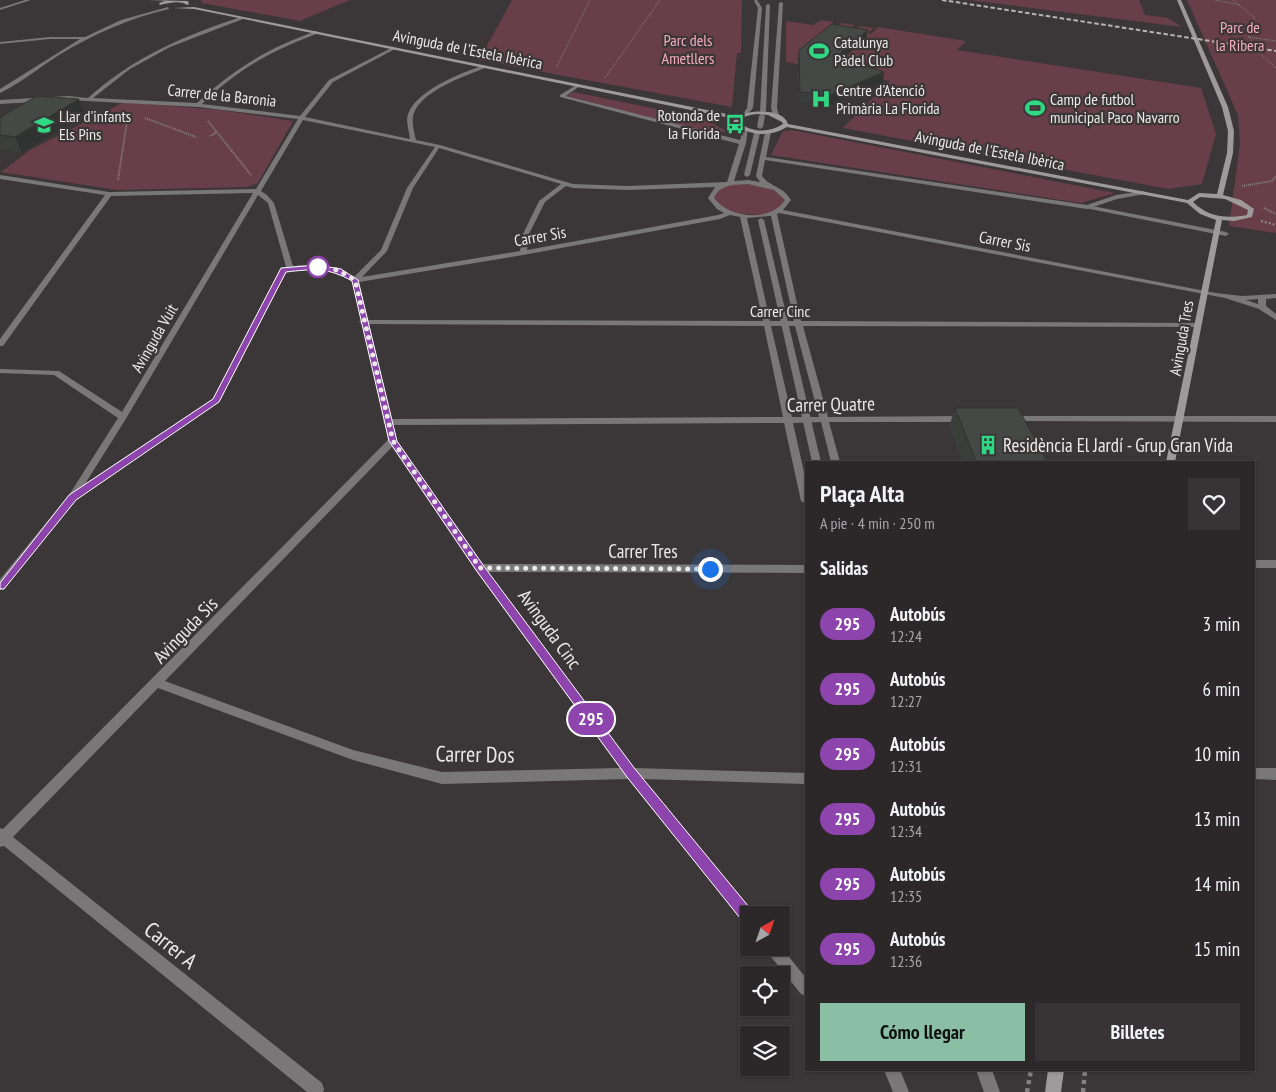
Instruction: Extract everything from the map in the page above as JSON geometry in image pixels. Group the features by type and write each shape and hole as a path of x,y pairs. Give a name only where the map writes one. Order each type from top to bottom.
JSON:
{"main road":[{"path":"151,0 160,5 175,0"},
{"path":"151,0 188,2"},
{"path":"1179,0 1225,107 1231,131 1230,153 1220,195"},
{"path":"176,8 188,2"},
{"name":"Avinguda de l'Estela Ibèrica","path":"188,2 194,8"},
{"name":"Avinguda de l'Estela Ibèrica","path":"160,5 168,8 194,8 317,32 738,118"},
{"path":"762,113 776,115 786,121 786,125 768,132 746,129 736,122 738,118 746,114 762,113"},
{"name":"Avinguda de l'Estela Ibèrica","path":"786,125 1189,202"},
{"path":"1199,195 1220,195 1239,201 1251,209 1250,216 1238,220 1219,219 1197,211 1189,202 1199,195"},
{"name":"Avinguda Tres","path":"1171,461 1203,292 1219,219"},
{"path":"1056,1071 1056,1091"}],"street":[{"path":"0,9 29,0"},
{"path":"762,0 769,3 775,0"},
{"path":"755,1 784,1 774,108 776,115"},
{"path":"746,114 750,108 760,6 755,1"},
{"path":"746,175 762,113 769,3"},
{"path":"154,10 160,5"},
{"path":"0,91 84,38 154,10 168,8"},
{"path":"90,98 128,68 168,46 241,18"},
{"path":"198,106 241,66 261,54 317,32"},
{"path":"0,43 50,38 84,38"},
{"name":"Avinguda Vuit","path":"72,497 124,417 256,191 301,118 331,81 393,48"},
{"path":"413,141 410,116 416,105 432,91 485,66"},
{"path":"578,85 562,96 743,143"},
{"name":"Carrer de la Baronia","path":"0,102 90,98 198,106 301,118 438,146 565,184 628,188 722,185 730,183 765,184"},
{"path":"730,183 746,129"},
{"path":"768,132 759,176 765,184 785,194 788,200 777,213 798,324 836,461"},
{"path":"0,586 72,497 216,400 284,270 317,267 338,270 355,280 384,251 410,188 438,146"},
{"path":"762,158 1087,207 1226,234"},
{"path":"0,177 109,194 256,191 265,196 270,203 290,268"},
{"path":"523,253 526,234 542,201 565,184"},
{"path":"722,185 713,191 711,198 718,207 729,213"},
{"path":"1087,207 1116,197 1143,193"},
{"path":"0,344 109,194"},
{"name":"Carrer Sis","path":"355,280 523,253 729,213 742,215 777,213 1224,296"},
{"path":"742,215 805,497"},
{"path":"761,220 817,461"},
{"name":"Avinguda Cinc","path":"355,280 363,322 393,441 480,568 631,773 740,907"},
{"path":"1224,296 1276,296"},
{"path":"1224,296 1262,307 1276,318"},
{"path":"1262,297 1262,307"},
{"name":"Carrer Cinc","path":"363,322 767,325 1198,324"},
{"path":"0,371 56,373 124,417"},
{"name":"Carrer Quatre","path":"387,422 978,419"},
{"path":"998,419 1276,419"},
{"name":"Avinguda Sis","path":"1,838 158,683 393,441"},
{"path":"1255,564 1276,564"},
{"name":"Carrer Tres","path":"480,568 805,569"},
{"name":"Carrer Dos","path":"158,683 353,755 442,778 631,773 805,779"},
{"path":"1255,774 1276,774"},
{"name":"Carrer A","path":"1,838 316,1091"},
{"path":"779,956 805,988"},
{"path":"984,1071 992,1092"}],"path":[{"path":"554,73 590,0"},
{"path":"602,83 660,0"},
{"path":"1214,0 1242,6"},
{"path":"1233,0 1255,18 1248,26 1248,36 1251,44 1276,68"},
{"path":"1248,36 1276,41"},
{"path":"118,180 129,112"},
{"path":"137,115 196,137"},
{"path":"207,120 252,176"},
{"path":"210,136 217,132"},
{"path":"1239,187 1256,186 1272,181 1276,176"},
{"path":"1027,1092 1032,1071"},
{"path":"1083,1092 1085,1071"}],"green space":[{"path":"201,0 350,0 300,21 202,3"},
{"name":"Parc dels Ametllers","path":"512,0 742,0 741,53 737,53 732,107 479,60"},
{"path":"969,0 1139,0 1145,15 1168,18 1182,27"},
{"name":"Parc de la Ribera","path":"1187,0 1276,0 1276,233 1229,226 1240,144 1238,115"},
{"name":"Camp de futbol municipal Paco Navarro","path":"821,20 834,22 828,27 834,28 841,23 855,25 849,30 853,31 860,26 874,28 868,33 871,34 878,27 966,41 957,50 1201,88 1216,134 1202,184 1168,189 843,128 890,81 786,62 786,21 813,25"},
{"path":"574,92 705,119 728,132 706,132 567,96"},
{"path":"124,102 220,110 293,121 258,183 247,187 117,190 1,172 30,150"},
{"path":"792,130 1115,193 1081,203 771,155 783,131"},
{"path":"748,182 778,189 788,200 781,212 760,215 729,213 711,198 722,185"}],"building":[{"path":"832,24 868,30 837,56 884,72 821,99 820,94 800,92 799,50"},
{"path":"37,96 79,99 15,137 0,135 0,117"},
{"path":"955,408 1018,408 1047,461 976,461"}],"railway":[{"path":"942,0 1276,51"}],"bus line":[{"name":"295","path":"0,586 72,497 216,400 284,270 317,267 338,270 355,280 363,322 393,441 480,568 631,773 740,907"}],"place":[{"name":"Catalunya Pàdel Club","path":"819,51"},
{"name":"Centre d'Atenció Primària La Florida","path":"821,99"},
{"name":"Camp de futbol municipal Paco Navarro","path":"1035,108"},
{"name":"Rotonda de la Florida","path":"735,124"},
{"name":"Llar d'infants Els Pins","path":"44,125"},
{"name":"Residència El Jardí - Grup Gran Vida","path":"988,445"}],"route":[{"path":"318,267 338,270 355,280 363,322 393,441 480,568 710,569"}]}
